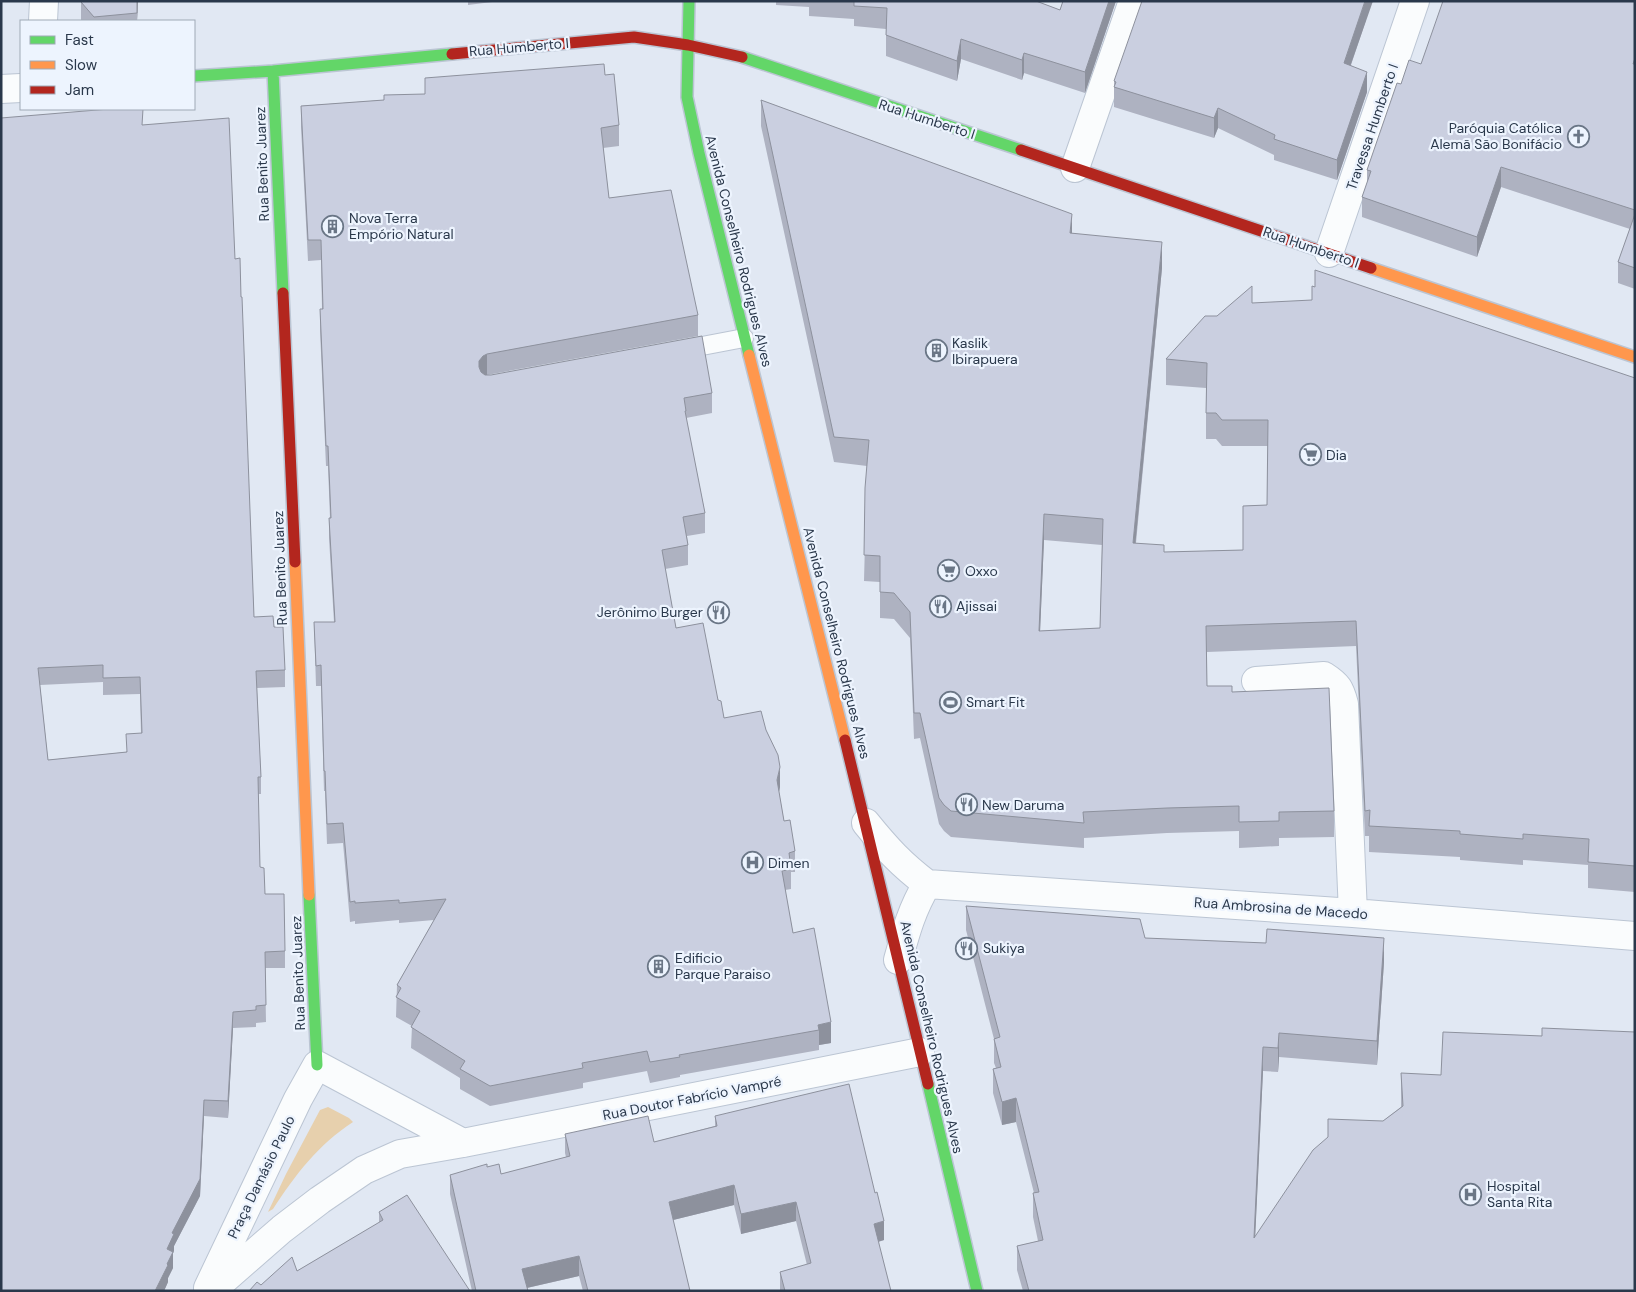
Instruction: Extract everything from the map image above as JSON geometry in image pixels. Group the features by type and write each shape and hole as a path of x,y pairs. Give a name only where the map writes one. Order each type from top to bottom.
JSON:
{"street":[{"path":"43,20 44,1"},
{"name":"Avenida Conselheiro Rodrigues Alves","path":"689,1 687,96 699,153 866,823 977,1291"},
{"path":"1076,168 1133,1"},
{"name":"Travessa Humberto I","path":"1329,253 1414,1"},
{"name":"Rua Humberto I","path":"195,76 273,71 634,37 688,45 740,56 1635,357"},
{"name":"Rua Benito Juarez","path":"273,71 317,1065"},
{"path":"1,89 20,88"},
{"path":"1256,680 1324,676 1340,688 1344,704 1353,913"},
{"path":"866,823 886,849 927,884 916,902 898,960"},
{"name":"Rua Ambrosina de Macedo","path":"927,884 1353,913 1635,936"},
{"name":"Rua Doutor Fabrício Vampré","path":"211,1291 282,1229 320,1200 364,1170 400,1154 920,1052"},
{"path":"317,1065 463,1143"},
{"name":"Praça Damásio Paulo","path":"206,1291 298,1099 317,1065"}],"lane":[{"path":"664,353 744,338"}],"shaded area":[{"path":"328,1107 353,1122 329,1140 308,1161 273,1209 268,1212 320,1110"}],"building":[{"path":"81,1 137,1 137,13 94,17"},
{"path":"854,1 1036,1 1060,10 1063,1 1109,1 1085,72 1024,53 1022,60 961,39 957,61 886,35 887,8 854,6"},
{"path":"1142,1 1365,1 1344,63 1367,72 1337,160 1274,139 1275,135 1218,108 1214,118 1114,87 1116,82 1114,81"},
{"path":"1443,1 1635,1 1635,58 1633,64 1635,64 1635,210 1501,167 1477,237 1362,197 1371,171 1367,170 1397,83 1401,84 1409,60 1421,64"},
{"path":"604,64 605,75 614,74 619,125 601,128 609,198 671,190 698,315 487,354 479,361 479,367 485,375 491,375 702,336 712,393 684,398 705,513 683,517 688,545 662,550 676,628 703,623 718,700 721,701 724,718 761,711 766,730 778,755 780,767 777,780 784,821 790,820 795,851 789,853 791,869 782,871 793,933 814,928 831,1022 818,1025 819,1030 679,1055 680,1057 650,1062 647,1051 582,1063 583,1068 490,1086 460,1069 465,1061 411,1027 420,1011 396,997 401,988 397,985 446,899 399,903 399,900 350,902 343,823 327,824 321,665 316,666 314,622 335,622 320,309 323,309 321,240 308,240 301,106 384,100 384,95 425,94 425,78"},
{"path":"761,100 1072,214 1070,233 1162,242 1133,543 1164,545 1164,552 1243,550 1243,506 1267,505 1268,420 1222,420 1216,413 1206,413 1207,363 1166,359 1205,316 1217,316 1252,286 1252,303 1312,300 1312,286 1315,287 1315,270 1635,378 1635,866 1588,862 1589,839 1523,834 1523,839 1460,834 1460,831 1369,826 1370,810 1365,811 1356,621 1206,626 1207,686 1232,686 1232,692 1329,688 1334,811 1279,812 1279,821 1239,822 1239,806 1083,812 1084,823 951,811 939,798 920,713 914,713 910,612 894,593 880,592 880,556 864,555 865,488 869,440 834,437","holes":["1044,514 1103,519 1100,628 1039,631"]},
{"path":"97,110 143,110 142,125 229,118 235,259 240,258 242,297 254,617 273,616 274,627 283,627 285,670 256,671 261,777 258,777 260,867 264,868 265,894 284,894 285,951 265,952 266,1005 256,1006 256,1010 233,1012 228,1101 204,1100 200,1179 172,1233 174,1234 167,1249 173,1252 155,1291 1,1291 1,118","holes":["103,665 103,678 140,677 142,733 126,734 127,752 48,760 38,668"]},
{"path":"1635,214 1635,268 1618,262"},
{"path":"966,906 1140,919 1145,938 1266,943 1267,929 1384,938 1377,1041 1279,1033 1278,1048 1263,1047 1254,1238 1313,1150 1328,1137 1328,1119 1383,1121 1403,1106 1401,1073 1441,1075 1443,1032 1542,1036 1542,1028 1635,1032 1635,1291 1029,1291 1017,1246 1043,1240 1033,1193 1039,1192 1016,1098 1002,1102 993,1069 1001,1067 994,1039 1000,1037"},
{"path":"849,1084 875,1193 877,1192 884,1221 874,1224 891,1291 785,1291 780,1272 811,1263 796,1202 741,1214 734,1185 669,1202 690,1291 588,1291 579,1256 522,1269 528,1291 476,1291 450,1175 487,1164 487,1167 499,1164 501,1174 570,1156 565,1134 648,1116 654,1142 717,1126 715,1116"},
{"path":"407,1195 470,1291 249,1291 257,1282 261,1285 292,1257 297,1271 383,1220 379,1212"}],"traffic: fast":[{"path":"689,1 687,97 749,355"},
{"path":"195,76 273,71 452,54"},
{"path":"742,57 1021,150"},
{"path":"273,71 283,293"},
{"path":"309,895 317,1065"},
{"path":"928,1084 977,1291"}],"traffic: slow":[{"path":"1371,268 1635,357"},
{"path":"749,355 845,740"},
{"path":"295,562 309,895"}],"traffic: jam":[{"path":"452,54 634,37 688,45 742,57"},
{"path":"1021,150 1371,268"},
{"path":"283,293 295,562"},
{"path":"845,740 928,1084"}],"place":[{"name":"Paróquia Católica Alemã São Bonifácio","path":"1578,136"},
{"name":"Nova Terra Empório Natural","path":"333,226"},
{"name":"Kaslik Ibirapuera","path":"936,351"},
{"name":"Dia","path":"1310,455"},
{"name":"Oxxo","path":"949,571"},
{"name":"Ajissai","path":"940,606"},
{"name":"Jerônimo Burger","path":"719,612"},
{"name":"Smart Fit","path":"950,702"},
{"name":"New Daruma","path":"966,805"},
{"name":"Dimen","path":"752,863"},
{"name":"Sukiya","path":"967,948"},
{"name":"Edificio Parque Paraiso","path":"659,966"},
{"name":"Hospital Santa Rita","path":"1471,1194"}]}
